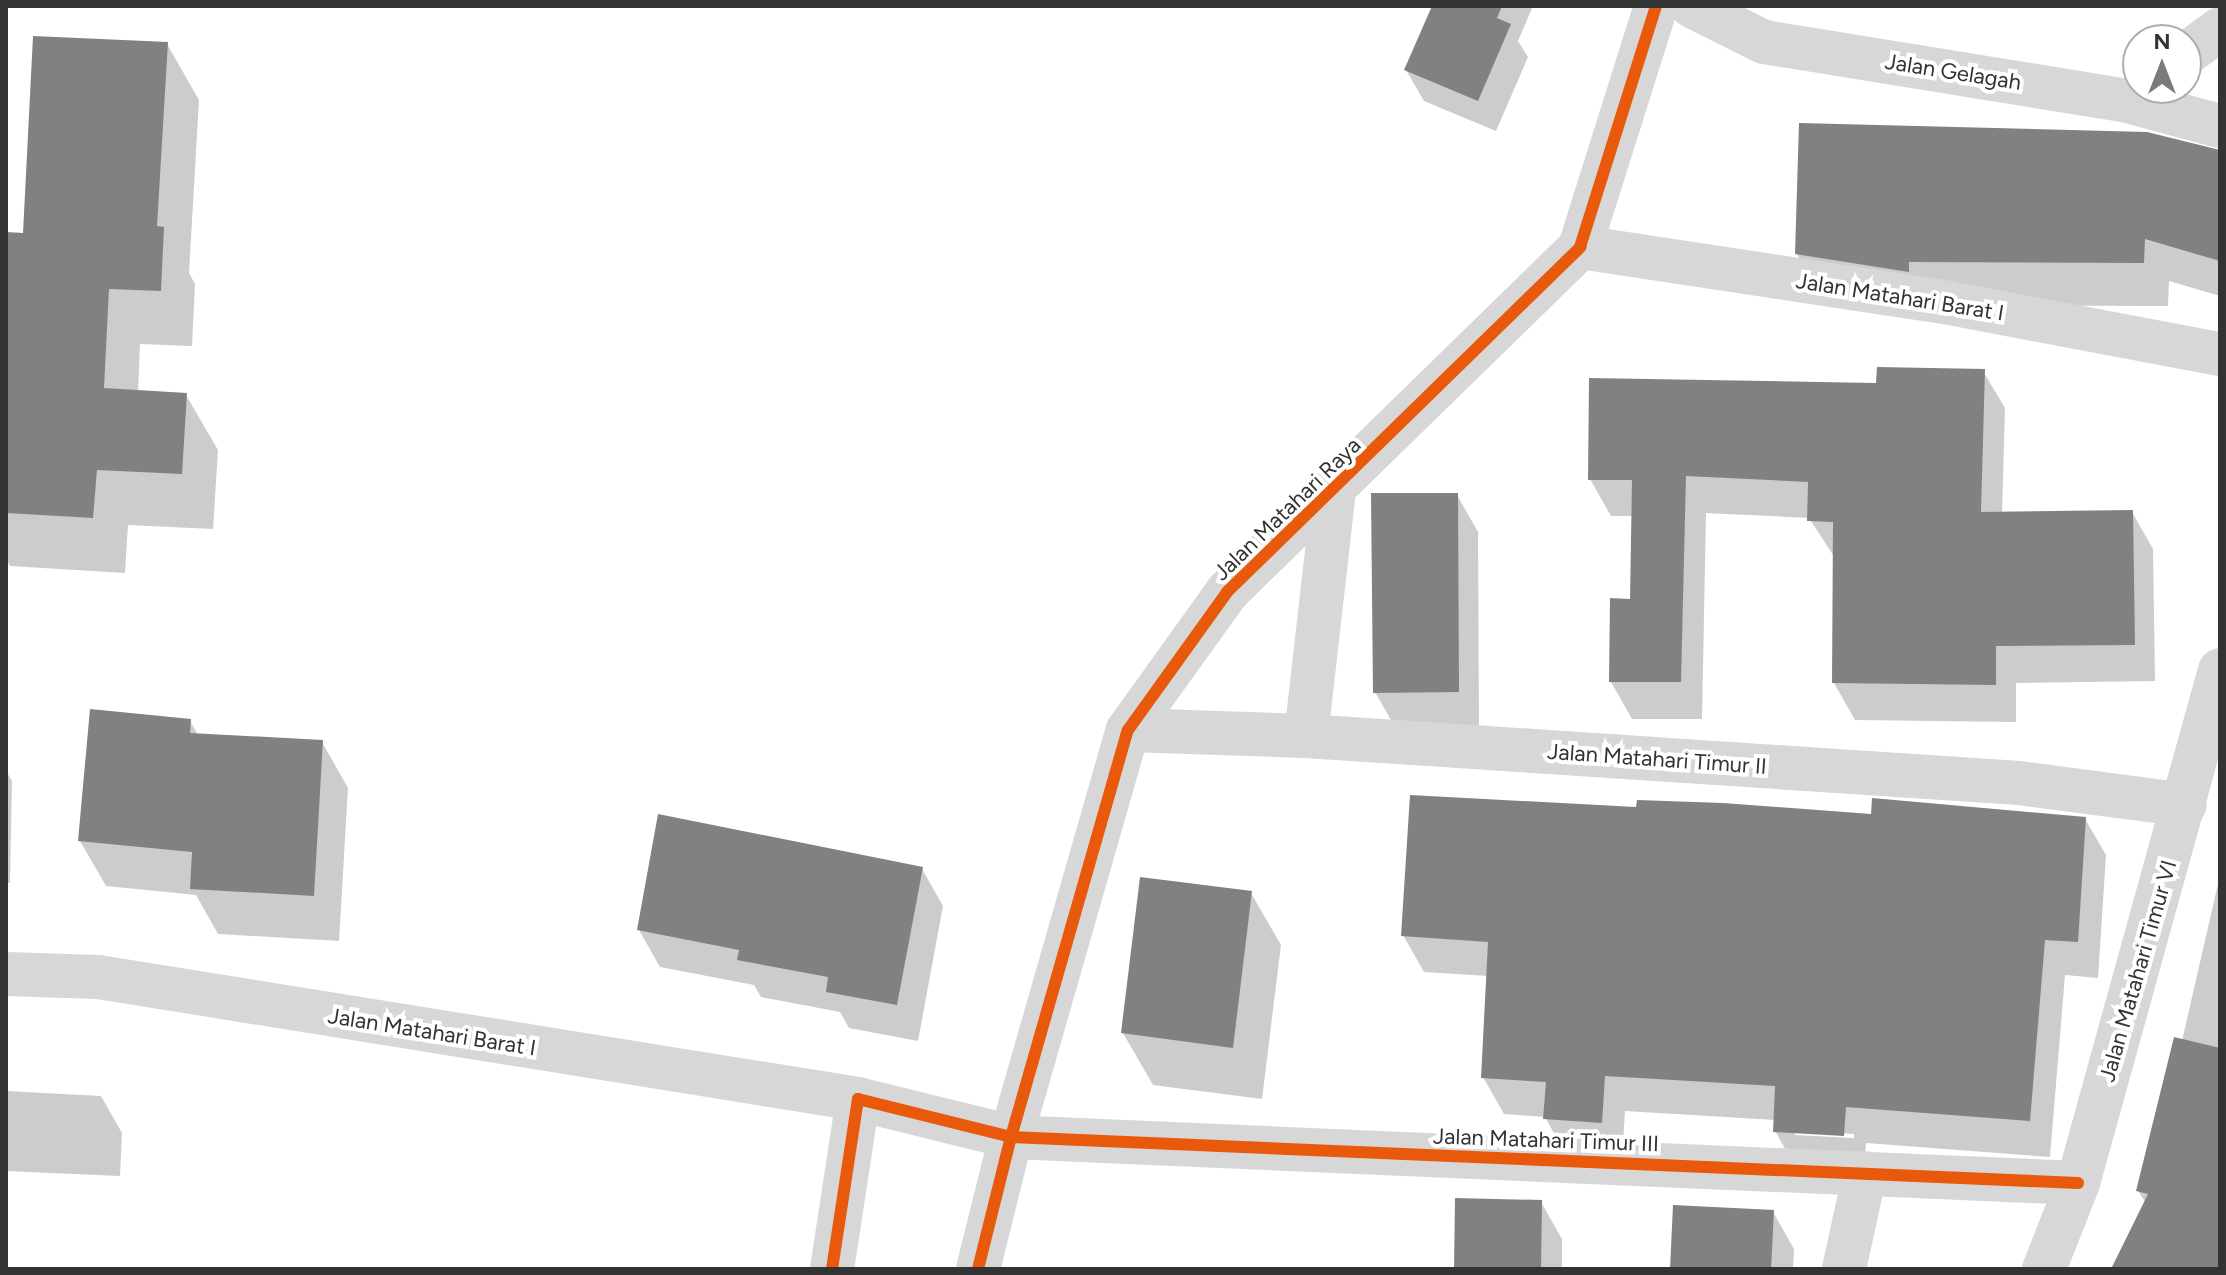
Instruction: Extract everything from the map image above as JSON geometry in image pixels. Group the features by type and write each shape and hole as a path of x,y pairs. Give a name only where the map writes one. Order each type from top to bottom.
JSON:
{"street":[{"name":"Jalan Matahari Raya","path":"978,1269 1011,1137 1128,730 1227,592 1334,491 1580,247 1656,6"},
{"name":"Jalan Gelagah","path":"1692,6 1764,42 2122,93"},
{"path":"2202,42 2220,29"},
{"name":"Jalan Gelagah","path":"2160,104 2220,126"},
{"name":"Jalan Matahari Barat I","path":"1580,247 1949,303 2220,354"},
{"path":"1306,736 1334,491"},
{"name":"Jalan Matahari Timur VI","path":"2044,1269 2078,1183 2220,670"},
{"name":"Jalan Matahari Timur II","path":"1128,730 1306,736 2019,783 2185,805"},
{"name":"Jalan Matahari Barat I","path":"6,974 98,977 858,1099"},
{"path":"832,1269 858,1099 1011,1137"},
{"name":"Jalan Matahari Timur III","path":"1011,1137 2078,1183"},
{"path":"1854,1266 1865,1173"}],"building":[{"path":"1432,6 1502,6 1497,18 1511,24 1478,101 1404,70"},
{"path":"33,36 168,42 157,226 164,227 161,291 109,289 104,388 187,393 182,474 97,470 93,518 6,513 6,232 23,233"},
{"path":"1799,123 2147,132 2220,150 2220,261 2145,239 2144,263 1909,262 1909,272 1795,254"},
{"path":"1877,367 1985,369 1981,512 2133,510 2135,645 1996,646 1996,685 1832,683 1833,522 1807,521 1808,482 1686,476 1681,682 1609,682 1610,598 1630,599 1632,480 1588,480 1589,378 1876,383"},
{"path":"1371,493 1458,493 1459,692 1373,693"},
{"path":"90,709 191,719 190,733 323,740 314,896 190,889 192,852 78,841"},
{"path":"1410,795 1636,807 1637,800 1723,803 1871,814 1872,798 2086,817 2078,942 2045,940 2030,1121 1846,1107 1844,1136 1773,1132 1775,1086 1605,1076 1602,1123 1543,1119 1546,1082 1481,1078 1488,942 1401,936"},
{"path":"658,814 923,867 897,1005 826,992 828,977 737,960 739,950 637,930"},
{"path":"1140,877 1252,891 1233,1048 1121,1033"},
{"path":"2174,1037 2220,1048 2220,1269 2111,1269 2148,1194 2136,1191"},
{"path":"1455,1198 1542,1200 1541,1269 1454,1269"},
{"path":"1673,1205 1774,1210 1771,1269 1670,1269"}],"cycle path":[{"path":"832,1269 858,1099 1011,1137 1128,730 1227,592 1580,247 1656,6"},
{"path":"978,1269 1011,1137 2078,1183"}]}
